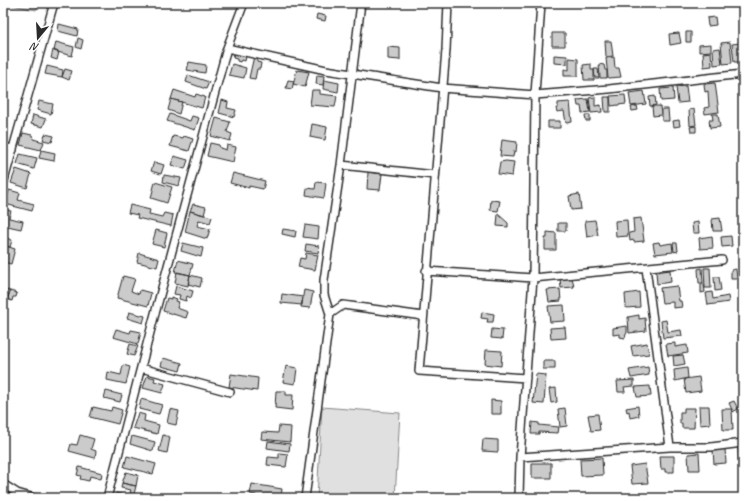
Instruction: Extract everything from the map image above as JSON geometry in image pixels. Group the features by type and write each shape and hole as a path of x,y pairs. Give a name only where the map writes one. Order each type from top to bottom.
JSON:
{"street":[{"path":"3,184 54,3"},
{"path":"107,498 227,48 244,3"},
{"path":"305,498 330,314 324,295 324,280 341,165 362,3"},
{"path":"448,3 443,88 418,371 526,378"},
{"path":"519,498 520,457 533,278 536,95 541,3"},
{"path":"227,48 326,70 443,88 536,95 609,89 743,74"},
{"path":"3,146 13,150"},
{"path":"341,165 435,176"},
{"path":"426,271 533,278 722,260"},
{"path":"646,268 670,447"},
{"path":"330,314 343,305 423,316"},
{"path":"141,368 230,392"},
{"path":"520,457 670,447 711,447 743,443"},
{"path":"3,484 17,493 34,498"}],"shaded area":[{"path":"3,3 39,3 36,10"},
{"path":"322,407 400,413 395,498 317,498"}],"building":[{"path":"317,14 326,16 325,21 316,19"},
{"path":"715,17 716,25 708,26 707,18"},
{"path":"59,24 78,29 77,36 58,31"},
{"path":"686,32 691,32 691,42 686,42"},
{"path":"552,33 565,33 565,46 552,46"},
{"path":"679,33 681,43 670,45 669,34"},
{"path":"740,37 743,37 743,60"},
{"path":"78,38 83,40 81,49 76,47"},
{"path":"605,41 611,41 613,56 606,57"},
{"path":"56,42 74,47 72,56 54,51"},
{"path":"730,42 732,63 723,64 721,43"},
{"path":"740,43 741,62 734,62 732,44"},
{"path":"711,44 711,51 699,52 699,45"},
{"path":"388,47 400,48 400,60 388,59"},
{"path":"720,48 722,64 714,65 713,49"},
{"path":"53,50 59,52 57,60 51,58"},
{"path":"711,52 712,66 704,67 703,53"},
{"path":"3,53 7,55 3,66"},
{"path":"234,54 246,56 245,61 237,61 237,59 233,58"},
{"path":"554,55 567,56 567,64 554,63"},
{"path":"254,56 258,57 257,62 261,63 260,69 257,69 255,79 249,78"},
{"path":"614,57 615,68 619,68 621,77 608,78 606,58"},
{"path":"569,58 578,59 578,76 564,76 564,69 569,70"},
{"path":"189,62 206,65 205,73 187,70"},
{"path":"232,64 246,68 244,78 229,75"},
{"path":"591,64 591,70 594,70 594,80 584,80 583,65"},
{"path":"599,64 604,65 605,70 607,70 607,78 600,78"},
{"path":"47,66 63,70 62,77 45,74"},
{"path":"65,69 72,71 69,80 62,77"},
{"path":"594,69 598,69 599,78 595,78"},
{"path":"297,70 309,72 305,87 293,84"},
{"path":"188,75 209,82 206,89 186,82"},
{"path":"317,75 324,76 323,85 316,84"},
{"path":"288,80 294,81 292,89 286,88"},
{"path":"324,80 339,83 338,92 323,89"},
{"path":"715,83 719,112 705,114 704,108 709,107 708,91 705,92 704,84"},
{"path":"686,86 688,102 678,103 676,87"},
{"path":"673,88 674,100 661,101 660,89"},
{"path":"174,90 195,97 196,94 205,97 202,108 171,99"},
{"path":"312,90 320,90 320,94 337,96 335,107 310,105"},
{"path":"644,91 646,104 631,106 629,93"},
{"path":"625,95 626,104 611,106 610,96"},
{"path":"655,96 656,105 650,106 649,97"},
{"path":"595,97 595,106 601,105 602,112 591,113 589,98"},
{"path":"604,97 610,97 610,112 605,112"},
{"path":"171,99 182,102 179,114 168,110"},
{"path":"588,99 590,112 582,113 581,106 578,106 577,100"},
{"path":"222,100 228,102 227,108 236,110 234,117 219,113"},
{"path":"39,101 53,104 51,114 37,110"},
{"path":"570,102 572,122 566,123 564,111 557,112 556,108 558,108 558,103"},
{"path":"637,106 638,110 632,111 631,107"},
{"path":"652,106 660,106 661,115 653,116"},
{"path":"662,109 668,109 669,121 662,121"},
{"path":"694,109 696,125 690,126 689,110"},
{"path":"170,114 190,121 192,116 199,118 195,130 167,121"},
{"path":"712,114 718,114 720,127 710,128 709,120 713,120"},
{"path":"33,115 46,119 43,127 31,124"},
{"path":"585,115 590,115 590,121 586,121"},
{"path":"216,118 230,122 227,132 232,134 230,141 211,136"},
{"path":"679,120 680,126 674,127 673,121"},
{"path":"548,121 560,121 560,128 548,128"},
{"path":"312,124 327,127 325,140 310,137"},
{"path":"696,126 696,132 691,132 690,127"},
{"path":"23,133 32,135 33,139 44,142 41,150 20,145"},
{"path":"45,134 54,136 52,142 43,140"},
{"path":"173,136 183,138 184,136 193,139 189,151 170,146"},
{"path":"502,140 517,142 516,152 514,151 513,157 500,156"},
{"path":"210,143 219,145 220,148 226,150 227,145 236,147 233,162 207,156"},
{"path":"41,150 55,153 54,161 39,158"},
{"path":"20,154 37,158 34,169 17,164"},
{"path":"174,156 188,160 185,169 171,165"},
{"path":"154,162 164,165 161,174 151,171"},
{"path":"500,162 514,162 512,176 498,174"},
{"path":"16,169 31,174 27,188 11,183"},
{"path":"368,172 382,174 380,190 367,189"},
{"path":"233,173 265,181 263,189 249,186 249,188 230,183"},
{"path":"164,175 181,178 179,186 163,182"},
{"path":"155,182 172,187 167,203 151,198"},
{"path":"316,182 326,183 324,198 306,195 307,188 315,189"},
{"path":"9,190 20,193 18,200 34,204 32,211 5,204"},
{"path":"579,194 581,209 571,210 569,196"},
{"path":"491,200 500,201 498,211 490,210"},
{"path":"193,204 206,207 204,215 190,211"},
{"path":"130,205 150,210 149,214 162,217 164,213 173,215 171,226 137,218 138,215 128,213"},
{"path":"3,209 11,211 9,218 23,221 21,229 3,225"},
{"path":"190,211 212,217 210,223 199,220 197,226 210,229 207,239 185,232"},
{"path":"498,214 508,223 508,227 497,226"},
{"path":"641,218 644,241 630,241 629,233 634,232 633,219"},
{"path":"720,218 722,231 713,231 712,219"},
{"path":"595,220 598,235 587,237 585,221"},
{"path":"627,220 628,236 616,237 615,221"},
{"path":"698,222 699,233 693,233 692,223"},
{"path":"558,223 566,223 566,231 558,231"},
{"path":"305,225 319,227 318,239 303,237"},
{"path":"283,229 296,231 295,237 282,234"},
{"path":"156,230 167,233 164,247 152,244"},
{"path":"547,232 556,233 556,250 545,250 545,238 547,238"},
{"path":"712,236 713,248 700,249 699,238"},
{"path":"731,236 732,246 722,247 721,237"},
{"path":"3,237 12,240 10,247 3,245"},
{"path":"659,242 660,245 672,243 673,252 655,254 653,243"},
{"path":"183,243 203,248 201,257 181,251"},
{"path":"673,243 677,243 678,251 674,252"},
{"path":"306,244 319,246 318,253 305,251"},
{"path":"3,245 15,249 11,264 3,262"},
{"path":"139,253 159,259 157,267 137,262"},
{"path":"306,253 318,255 315,270 298,267 300,258 305,259"},
{"path":"178,260 193,264 190,275 175,272"},
{"path":"702,268 703,283 699,283 698,269"},
{"path":"704,268 710,268 711,288 705,288"},
{"path":"736,269 737,279 731,279 731,270"},
{"path":"670,270 671,282 657,284 656,272"},
{"path":"177,272 190,275 188,286 175,283"},
{"path":"190,275 202,278 200,287 188,284"},
{"path":"123,276 135,279 131,291 139,294 140,290 151,293 148,306 117,298"},
{"path":"572,277 574,287 561,288 560,279"},
{"path":"714,277 719,277 721,290 715,291"},
{"path":"701,284 704,284 705,292 701,293"},
{"path":"176,286 193,291 191,298 187,296 186,301 179,299 180,295 174,294"},
{"path":"677,286 679,301 681,301 682,307 673,308 673,302 662,303 660,288"},
{"path":"3,289 10,291 7,301 3,300"},
{"path":"560,289 561,301 549,302 547,290"},
{"path":"304,290 313,292 310,308 301,307"},
{"path":"10,291 17,293 16,297 13,297 12,301 7,299"},
{"path":"639,292 640,307 626,308 625,294"},
{"path":"712,292 713,299 728,296 729,302 708,305 706,293"},
{"path":"282,294 303,297 302,305 281,303"},
{"path":"171,297 177,299 176,301 179,302 177,308 188,312 186,318 163,311 167,298 171,299"},
{"path":"564,305 565,321 550,322 548,306"},
{"path":"129,312 145,316 143,323 127,318"},
{"path":"482,312 494,314 493,322 487,322 488,319 481,318"},
{"path":"639,315 639,319 645,318 646,331 629,333 628,317"},
{"path":"666,320 668,332 681,330 682,336 663,338 661,321"},
{"path":"627,326 625,338 620,337 620,334 613,335 613,328"},
{"path":"565,327 566,338 551,339 550,328"},
{"path":"116,329 130,333 131,330 141,332 138,344 113,337"},
{"path":"492,329 503,330 502,339 491,338"},
{"path":"647,343 649,354 633,356 631,346"},
{"path":"675,343 675,347 687,345 688,353 668,356 666,344"},
{"path":"130,344 138,346 134,356 127,354"},
{"path":"486,350 502,351 501,366 485,364"},
{"path":"683,355 685,364 674,366 673,356"},
{"path":"163,358 182,363 180,371 161,366"},
{"path":"543,361 555,361 555,369 543,369"},
{"path":"123,365 130,367 126,384 107,380 108,372 121,375"},
{"path":"286,366 297,368 295,384 283,382"},
{"path":"648,367 649,375 631,378 629,370"},
{"path":"687,368 688,378 675,381 674,370"},
{"path":"231,374 258,378 257,391 229,387"},
{"path":"536,374 546,375 544,404 533,403"},
{"path":"147,376 155,378 154,381 165,384 162,393 143,388"},
{"path":"699,377 701,391 686,393 684,379"},
{"path":"634,380 634,386 624,387 625,392 618,392 617,381"},
{"path":"650,386 651,396 637,397 635,387"},
{"path":"556,388 557,402 551,403 549,389"},
{"path":"106,391 122,395 120,402 104,398"},
{"path":"276,391 286,391 286,395 293,395 292,410 275,408"},
{"path":"141,399 162,405 159,414 139,409"},
{"path":"491,400 501,401 501,414 491,414"},
{"path":"734,401 738,409 733,412 729,403"},
{"path":"638,406 639,416 630,418 629,411 627,412 626,408"},
{"path":"699,406 709,406 710,424 700,425"},
{"path":"93,407 111,411 112,407 122,410 118,424 90,417"},
{"path":"565,408 567,426 560,427 558,409"},
{"path":"684,408 695,408 694,428 682,428 682,423 680,424 680,412 684,412"},
{"path":"170,409 179,411 176,425 167,423"},
{"path":"722,409 732,409 733,430 723,430"},
{"path":"138,413 145,415 144,421 159,425 157,434 133,428"},
{"path":"598,414 600,430 591,431 588,415"},
{"path":"532,422 539,423 539,425 559,427 558,433 539,432 539,434 531,434"},
{"path":"279,426 291,427 290,442 261,439 262,432 278,433"},
{"path":"80,435 94,439 91,449 96,451 95,458 69,451 71,444 77,445"},
{"path":"163,435 170,437 167,453 159,451"},
{"path":"132,436 155,442 153,451 130,444"},
{"path":"483,439 498,440 498,452 482,451"},
{"path":"268,441 290,444 289,451 267,448"},
{"path":"743,447 743,465 739,465 738,448"},
{"path":"725,449 726,463 714,464 713,450"},
{"path":"279,453 288,454 286,467 267,465 268,457 279,458"},
{"path":"699,453 700,470 689,470 688,454"},
{"path":"127,456 156,464 153,474 124,467"},
{"path":"660,456 674,456 674,472 665,472 665,469 661,469"},
{"path":"602,458 603,475 581,476 580,459"},
{"path":"532,463 551,463 551,478 532,478"},
{"path":"645,464 648,483 632,484 630,466"},
{"path":"79,467 102,473 101,479 90,476 89,481 80,479 81,476 77,475"},
{"path":"126,472 138,475 136,486 122,483"},
{"path":"122,483 136,486 134,494 130,493 131,490 121,488"},
{"path":"252,484 282,489 281,497 271,495 271,498 255,498 256,495 250,494"},
{"path":"116,493 129,496 128,498 115,498"}]}
